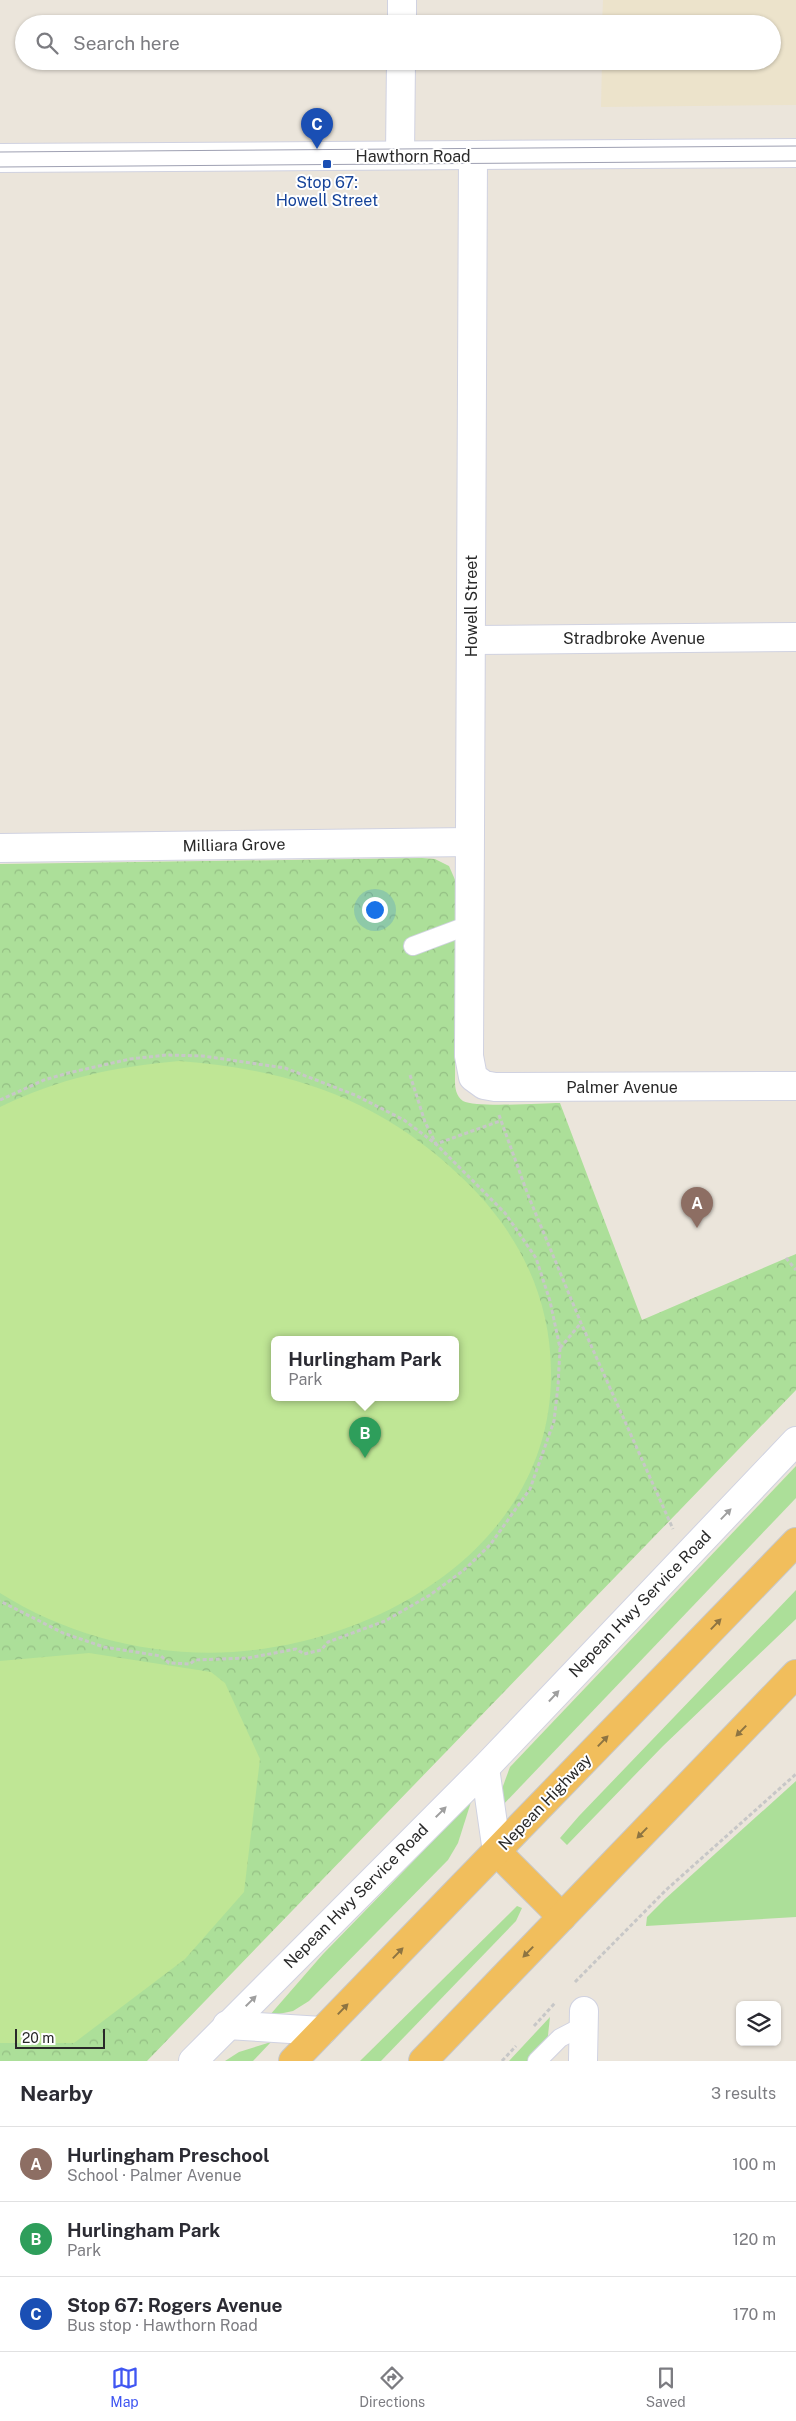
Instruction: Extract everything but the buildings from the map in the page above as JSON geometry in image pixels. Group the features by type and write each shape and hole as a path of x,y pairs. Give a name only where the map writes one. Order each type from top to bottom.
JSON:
{"highway":[{"name":"Nepean Highway","path":"293,2061 796,1542"},
{"path":"423,2061 796,1674"},
{"path":"497,1852 562,1917"}],"street":[{"path":"402,0 402,15"},
{"path":"400,155 401,70"},
{"name":"Hawthorn Road","path":"0,158 796,153"},
{"name":"Howell Street","path":"470,1056 469,842 473,156"},
{"name":"Stradbroke Avenue","path":"471,640 796,637"},
{"name":"Milliara Grove","path":"0,848 469,842"},
{"name":"Palmer Avenue","path":"470,1056 473,1077 478,1082 495,1087 796,1086"},
{"name":"Nepean Hwy Service Road","path":"193,2061 485,1768 796,1441"},
{"path":"485,1768 497,1852"},
{"path":"583,2061 584,2018"},
{"path":"227,2025 322,2031"}],"lane":[{"path":"413,946 469,925"},
{"path":"537,2061 584,2018"}],"path":[{"path":"0,1100 44,1080 110,1062 166,1055 203,1056 285,1068 326,1082 404,1120 436,1144 505,1213 536,1258 550,1301 560,1348 554,1422 543,1457 530,1489 490,1545 464,1570 430,1595 385,1621 328,1642 321,1650 304,1654 296,1649 248,1658 195,1660 190,1664 169,1663 161,1656 104,1647 63,1634 0,1601"},
{"path":"410,1075 425,1122 436,1144"},
{"path":"495,1087 500,1121 528,1195 581,1323 685,1557"},
{"path":"436,1144 500,1121"},
{"path":"786,1258 796,1270"},
{"path":"560,1348 581,1323"},
{"path":"572,1986 666,1890 796,1774"},
{"path":"534,2027 559,1999"},
{"path":"502,2061 521,2040"}],"shaded area":[{"path":"603,0 796,0 796,105 601,107 602,70 781,70 781,15 602,15"}],"green space":[{"path":"435,859 449,866 456,882 455,1081 457,1094 463,1101 481,1104 560,1103 642,1320 796,1254 796,1390 147,2061 0,2061 0,864"},
{"path":"179,1061 257,1071 293,1080 328,1092 362,1107 395,1125 427,1147 477,1193 512,1237 536,1287 544,1313 549,1341 551,1370 544,1431 524,1484 492,1531 451,1571 402,1603 348,1628 291,1644 233,1652 172,1651 142,1647 82,1632 26,1608 0,1593 0,1107 44,1088 66,1081 87,1075"},
{"path":"796,1466 796,1498 502,1806 503,1786 510,1767"},
{"path":"796,1590 796,1619 663,1746 567,1845 560,1838 579,1816"},
{"path":"89,1653 211,1672 225,1683 260,1759 244,1892 185,1959 74,2043 0,2043 0,1661"},
{"path":"796,1781 796,1917 646,1926 647,1917 665,1899"},
{"path":"471,1802 458,1843 448,1860 309,2001 293,2011 269,2016 323,1954"},
{"path":"517,1906 522,1908 516,1921 381,2061 360,2061"},
{"path":"550,2017 547,2044 531,2061 509,2061"},
{"path":"271,2042 253,2061 225,2061 239,2052"}],"tram line":[{"path":"0,152 796,146"},
{"path":"0,167 796,161"}],"place":[{"name":"Stop 67: Rogers Avenue","path":"317,149"},
{"name":"Stop 67: Howell Street","path":"327,164"},
{"name":"Hurlingham Preschool","path":"697,1228"},
{"name":"Hurlingham Park","path":"365,1458"}]}
